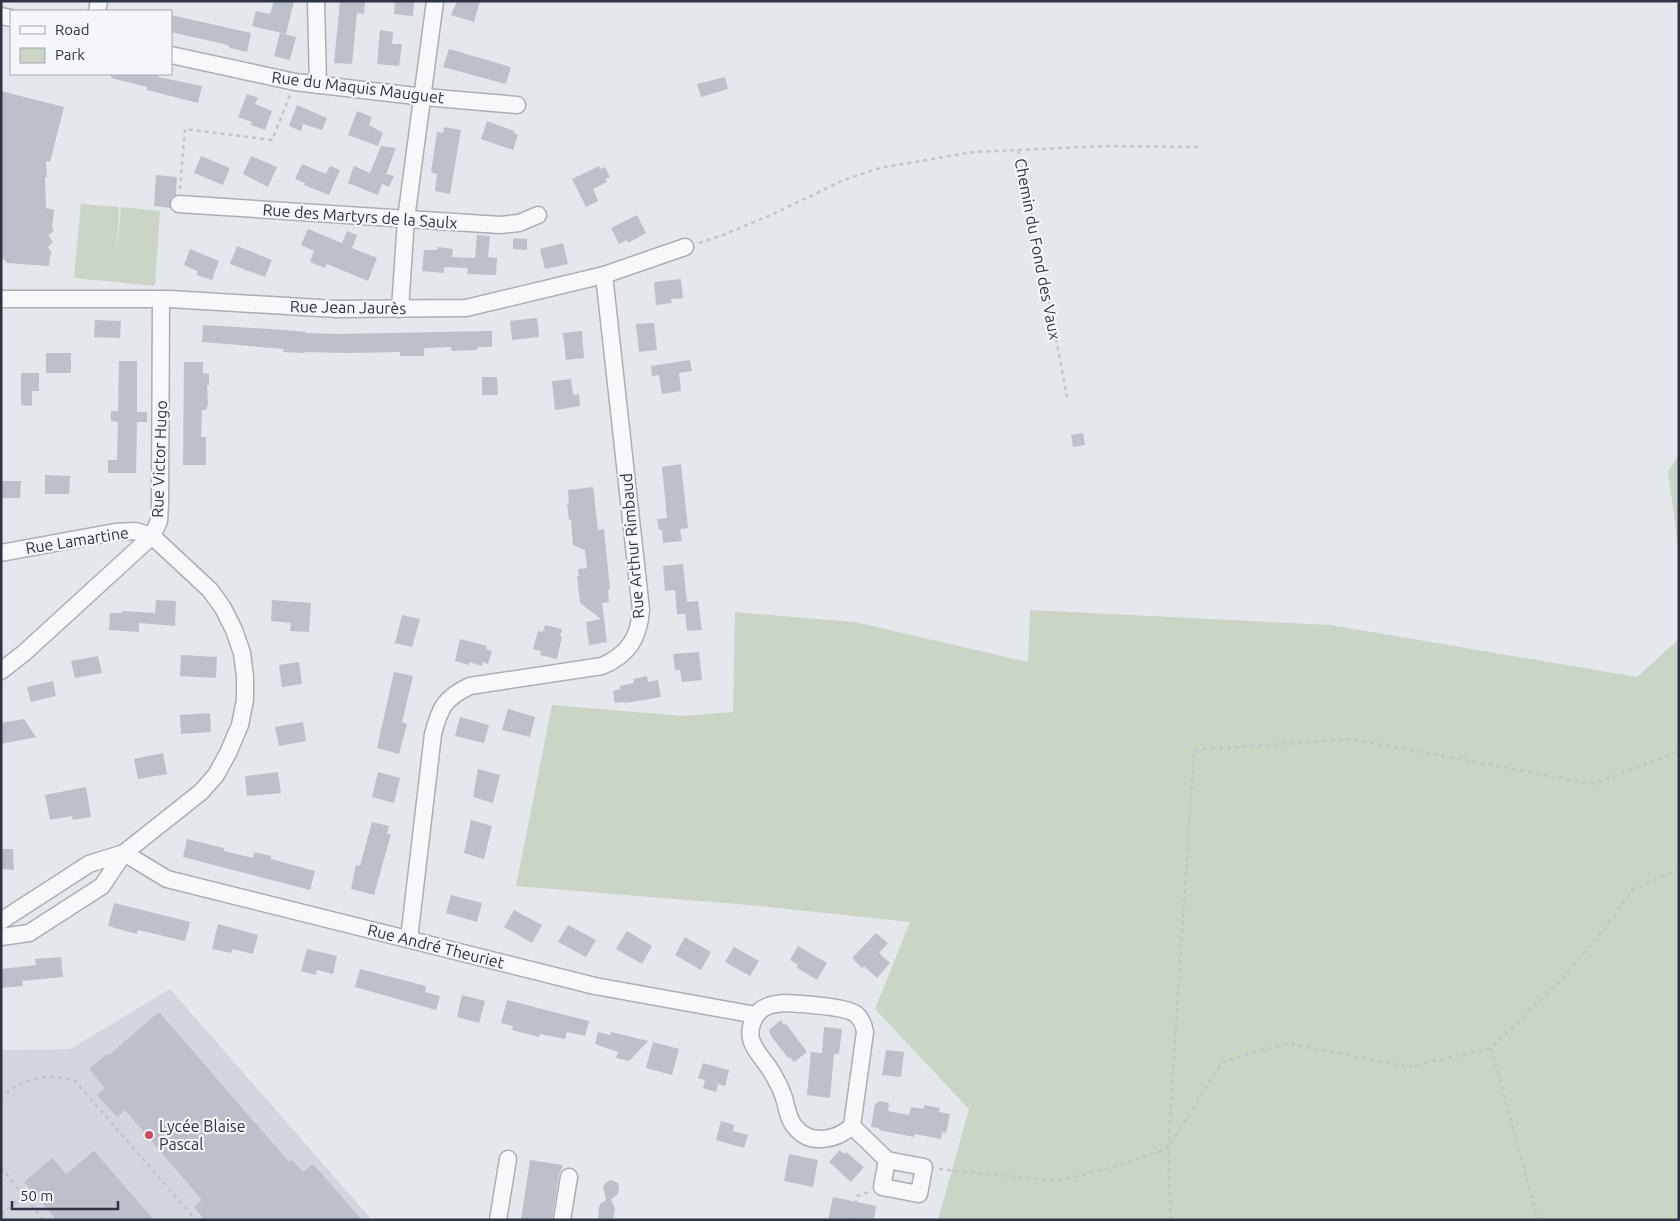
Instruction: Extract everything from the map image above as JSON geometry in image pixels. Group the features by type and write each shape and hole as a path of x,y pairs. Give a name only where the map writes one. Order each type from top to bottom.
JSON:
{"street":[{"path":"316,1 318,85"},
{"path":"400,309 406,219 424,97 435,1"},
{"name":"Rue du Maquis Mauguet","path":"172,55 295,82 424,97 517,104"},
{"name":"Rue des Martyrs de la Saulx","path":"179,204 500,225 519,223 538,215"},
{"name":"Rue Jean Jaurès","path":"1,299 161,299 336,309 466,308 604,275 685,247"},
{"name":"Rue Arthur Rimbaud","path":"409,939 433,734 438,715 445,702 455,693 470,686 602,666 623,655 636,636 640,623 641,610 604,275"},
{"name":"Rue Victor Hugo","path":"1,671 24,653 152,536 159,521 161,299"},
{"name":"Rue Lamartine","path":"1,553 115,532 135,531 152,536"},
{"path":"1,937 20,936 34,931 102,886 124,853 202,792 216,775 228,754 240,725 245,700 245,676 242,653 234,630 223,608 210,590 152,536"},
{"path":"1,921 89,864 124,853"},
{"name":"Rue André Theuriet","path":"124,853 167,878 595,986 756,1015"},
{"path":"784,1003 846,1010 856,1014 863,1022 865,1032 852,1126 845,1133 833,1138 820,1140 805,1135 795,1127 789,1116 783,1093 774,1074 755,1049 750,1038 751,1026 756,1015 764,1008 784,1003"},
{"path":"852,1126 887,1160 924,1167 919,1194 882,1187 887,1160"},
{"path":"498,1220 508,1160"},
{"path":"562,1220 569,1177"}],"path":[{"path":"179,204 185,128 272,140 295,82"},
{"path":"1018,150 1107,146 1198,147"},
{"name":"Chemin du Fond des Vaux","path":"685,247 731,232 844,180 880,168 973,152 1018,150 1067,397"},
{"path":"1171,1220 1168,1148 1194,750 1351,739 1594,784 1679,751"},
{"path":"924,1167 1057,1181 1122,1165 1168,1148 1222,1062 1288,1043 1408,1067 1491,1048 1560,980 1606,927 1632,890 1679,869"},
{"path":"1491,1048 1538,1220"},
{"path":"2,1099 10,1090 29,1080 59,1077 75,1081 196,1220"},
{"path":"1,1167 43,1220"},
{"path":"853,1220 857,1196 882,1187"},
{"path":"1,1215 23,1196"}],"shaded area":[{"name":"Lycée Blaise Pascal","path":"170,989 372,1220 1,1220 1,1050 70,1049"}],"green space":[{"path":"81,204 119,207 117,249 121,207 160,211 155,286 74,278"},
{"path":"1679,454 1679,552 1668,472"},
{"path":"1030,610 1330,625 1637,677 1679,639 1679,1220 938,1220 969,1109 875,1009 910,922 749,905 516,886 552,705 683,716 733,712 735,612 855,622 1028,662"}],"building":[{"path":"274,1 294,1 286,34 252,26 256,11 270,14"},
{"path":"340,1 365,1 364,14 357,13 352,64 334,63"},
{"path":"395,1 414,1 413,16 394,14"},
{"path":"457,1 480,1 474,22 451,15"},
{"path":"172,15 251,33 247,52 230,48 228,45 172,32"},
{"path":"380,30 393,32 392,44 402,44 399,66 377,64"},
{"path":"280,33 296,37 290,60 274,56"},
{"path":"449,49 511,67 506,84 443,67"},
{"path":"111,75 159,75 158,77 202,86 198,103 147,90 147,87 111,78"},
{"path":"725,77 728,89 701,97 697,84"},
{"path":"1,91 64,107 50,162 46,161 46,208 54,210 52,228 54,231 48,235 53,242 48,247 52,254 50,255 49,266 7,263 1,256"},
{"path":"247,94 258,98 255,104 272,111 265,130 251,125 252,122 238,117"},
{"path":"297,105 327,118 322,130 303,124 301,131 289,126"},
{"path":"357,111 372,117 369,125 383,133 378,146 348,135"},
{"path":"487,121 514,131 518,135 513,150 481,139"},
{"path":"444,127 461,130 450,194 435,191 437,174 431,172 437,132 443,133"},
{"path":"381,146 396,148 386,174 394,176 389,187 382,184 378,195 348,183 354,166 370,173"},
{"path":"201,156 230,168 223,185 194,173"},
{"path":"251,156 277,167 268,187 243,174"},
{"path":"302,164 326,174 330,166 340,170 329,195 304,185 305,183 295,179"},
{"path":"599,166 600,169 605,167 610,177 605,179 607,182 593,189 598,201 586,207 572,179"},
{"path":"156,175 177,177 176,195 170,199 170,208 154,206"},
{"path":"637,215 646,233 628,243 627,240 619,244 611,228"},
{"path":"308,229 342,243 347,231 357,235 352,248 377,258 368,281 327,264 325,268 310,262 314,251 301,245"},
{"path":"477,235 490,236 488,257 497,258 496,275 467,274 468,268 444,267 444,273 422,271 424,250 437,250 438,247 453,249 452,257 475,258"},
{"path":"513,238 527,239 527,250 513,249"},
{"path":"563,243 568,264 545,269 540,249"},
{"path":"237,246 272,260 265,277 230,264"},
{"path":"190,249 219,261 212,280 197,275 197,271 184,265"},
{"path":"681,279 683,298 671,299 672,303 656,305 654,282"},
{"path":"537,318 539,337 512,340 510,321"},
{"path":"95,320 121,321 120,338 94,337"},
{"path":"654,323 657,350 639,352 636,324"},
{"path":"203,325 338,334 492,331 492,347 452,351 451,347 424,348 424,356 400,356 400,352 283,352 284,349 202,342"},
{"path":"582,331 584,358 566,360 563,333"},
{"path":"46,353 71,353 71,373 46,373"},
{"path":"690,360 692,371 679,373 681,391 662,394 659,375 652,376 651,366"},
{"path":"119,361 137,361 137,412 147,412 147,422 137,422 136,473 108,473 108,460 117,460 118,422 111,421 111,411 118,411"},
{"path":"184,362 203,362 203,373 209,374 209,385 207,385 208,404 206,410 202,410 201,437 206,437 206,465 183,465"},
{"path":"21,373 39,373 39,391 32,391 32,406 21,405"},
{"path":"482,377 497,377 498,395 482,395"},
{"path":"571,379 573,395 579,394 580,406 555,410 552,381"},
{"path":"1083,433 1085,445 1073,447 1071,435"},
{"path":"681,464 688,528 680,529 682,541 663,543 662,530 659,530 657,519 667,518 662,467"},
{"path":"45,475 70,476 69,494 45,494"},
{"path":"1,481 21,481 20,498 1,498"},
{"path":"593,487 598,530 604,529 610,589 608,590 609,602 602,603 607,642 589,645 586,622 601,619 580,603 577,576 579,576 578,569 587,568 585,550 573,545 571,520 569,520 567,503 569,503 568,490"},
{"path":"683,564 687,602 698,601 702,630 687,631 685,614 677,614 675,590 665,591 663,566"},
{"path":"156,600 176,601 175,626 139,623 139,632 109,630 110,613 122,613 122,611 155,613"},
{"path":"272,600 311,603 309,632 290,631 291,623 271,621"},
{"path":"402,615 420,619 412,647 395,643"},
{"path":"545,625 562,629 557,659 540,655 541,651 533,649 538,631 543,632"},
{"path":"460,639 487,646 486,649 492,651 488,664 483,662 482,666 469,662 469,665 455,661"},
{"path":"699,652 702,680 682,682 680,670 675,670 673,654"},
{"path":"181,655 217,657 216,678 180,676"},
{"path":"98,656 102,673 75,678 71,661"},
{"path":"299,662 302,684 282,687 279,665"},
{"path":"394,672 413,676 402,722 407,724 399,754 377,748"},
{"path":"647,676 648,682 658,680 661,697 615,703 613,691 620,689 620,686 634,683 633,679"},
{"path":"53,681 56,696 31,702 27,687"},
{"path":"508,709 535,717 530,737 502,730"},
{"path":"210,713 211,732 181,734 180,715"},
{"path":"460,717 489,725 484,743 455,736"},
{"path":"24,719 36,737 1,744 1,723"},
{"path":"303,722 306,741 279,746 275,727"},
{"path":"163,753 167,774 138,779 134,759"},
{"path":"478,769 500,775 493,803 473,797"},
{"path":"278,772 281,793 247,796 245,776"},
{"path":"378,772 400,778 394,803 372,797"},
{"path":"86,787 91,817 73,820 72,816 50,820 45,795"},
{"path":"471,820 492,826 484,859 464,853"},
{"path":"372,822 389,826 387,834 391,834 374,895 351,889 356,865 360,866"},
{"path":"187,839 224,848 224,851 253,858 254,852 271,856 271,859 315,871 310,890 183,857"},
{"path":"1,849 13,849 14,870 1,869"},
{"path":"451,895 482,903 477,922 446,913"},
{"path":"114,903 190,922 185,941 138,930 137,934 108,926"},
{"path":"514,910 542,925 532,943 504,927"},
{"path":"218,924 258,935 253,954 233,949 231,953 212,949"},
{"path":"568,925 596,940 586,957 558,942"},
{"path":"627,931 652,946 642,964 616,949"},
{"path":"876,933 888,943 879,953 890,963 877,978 864,966 862,968 852,958"},
{"path":"685,937 711,952 701,970 675,955"},
{"path":"798,946 827,963 817,980 796,967 798,965 790,960"},
{"path":"734,947 759,961 750,976 725,962"},
{"path":"307,949 337,956 333,974 317,970 316,975 301,971"},
{"path":"61,957 63,977 22,981 23,986 1,988 1,969 36,965 35,959"},
{"path":"360,969 426,986 425,992 440,996 436,1010 355,987"},
{"path":"462,995 485,1001 479,1023 457,1017"},
{"path":"507,1000 589,1021 585,1036 567,1032 565,1039 540,1034 539,1037 512,1030 513,1026 501,1023"},
{"path":"159,1012 289,1162 292,1160 303,1172 313,1164 362,1220 205,1220 194,1207 202,1200 125,1110 117,1117 97,1095 105,1088 89,1069 107,1054 108,1056"},
{"path":"781,1020 807,1052 794,1062 790,1057 788,1058 771,1036 769,1030"},
{"path":"824,1027 842,1029 839,1054 834,1054 830,1098 807,1095 811,1052 822,1053"},
{"path":"598,1032 610,1035 611,1032 648,1041 629,1061 616,1058 618,1052 595,1044"},
{"path":"653,1042 679,1049 672,1075 646,1068"},
{"path":"886,1050 904,1052 901,1077 882,1075"},
{"path":"703,1063 729,1070 725,1086 718,1084 716,1092 703,1088 705,1080 698,1078"},
{"path":"880,1101 889,1103 888,1111 909,1115 911,1107 924,1109 924,1105 940,1108 939,1112 950,1114 946,1133 942,1132 941,1139 915,1134 914,1137 871,1127 875,1104"},
{"path":"721,1121 734,1125 733,1131 748,1135 744,1148 716,1140"},
{"path":"840,1150 844,1154 846,1152 864,1167 851,1182 829,1162"},
{"path":"94,1151 154,1220 57,1220 24,1182 52,1158 66,1174"},
{"path":"789,1154 818,1160 813,1187 784,1181"},
{"path":"530,1160 563,1165 559,1175 552,1220 521,1220"},
{"path":"611,1180 618,1183 619,1188 618,1194 611,1199 615,1209 613,1220 598,1220 600,1204 606,1200 603,1186"},
{"path":"833,1197 876,1206 874,1220 828,1220"}],"place":[{"name":"Lycée Blaise Pascal","path":"149,1135"}]}
